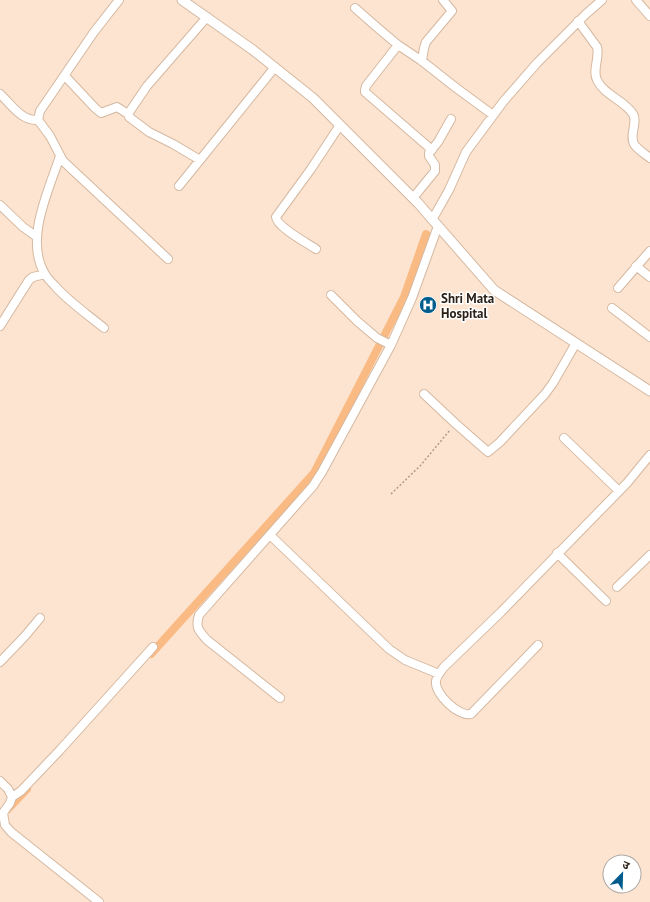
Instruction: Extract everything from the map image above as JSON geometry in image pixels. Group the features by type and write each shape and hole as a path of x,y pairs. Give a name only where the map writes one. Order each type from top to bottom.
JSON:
{"street":[{"path":"119,0 94,32 40,111 38,120 50,136 60,156 72,170 168,259"},
{"path":"182,0 253,50 313,98 413,198 494,290 650,391"},
{"path":"422,61 426,42 452,11 443,0"},
{"path":"280,698 207,640 199,630 196,623 199,615 313,486 322,472 390,344 412,298 435,223 466,152 493,115 537,63 578,21 602,0"},
{"path":"636,0 650,16"},
{"path":"355,8 398,45 422,61 455,88 493,115"},
{"path":"128,114 147,86 206,17"},
{"path":"578,21 597,47 596,80 632,112 634,120 633,141 635,145 650,158"},
{"path":"398,45 366,86 365,92 432,150"},
{"path":"179,186 275,67"},
{"path":"64,76 101,113 117,107 128,114 129,117 149,132 200,160"},
{"path":"0,94 23,117 38,120"},
{"path":"413,198 433,175 436,169 429,156 429,153 438,142 451,118"},
{"path":"316,249 283,227 277,222 276,217 312,169 340,125"},
{"path":"60,156 39,220 37,237 38,259 45,274 73,304 104,328"},
{"path":"0,205 23,227 37,237"},
{"path":"618,288 650,251"},
{"path":"636,266 650,277"},
{"path":"0,326 29,280 33,277 45,274"},
{"path":"331,295 357,321 381,340 390,344"},
{"path":"612,308 650,337"},
{"path":"424,394 488,452 492,450 545,394 576,343"},
{"path":"564,438 619,491"},
{"path":"538,645 471,714 467,715 461,713 444,700 439,694 436,681 439,674 619,491 650,455"},
{"path":"270,535 389,649 406,660 439,674"},
{"path":"557,553 606,601"},
{"path":"617,587 650,555"},
{"path":"0,662 40,618"},
{"path":"99,902 11,832 5,825 3,817 12,797 21,791 60,750 153,647"},
{"path":"0,781 8,789 12,797"}],"path":[{"path":"391,494 420,466 456,424"}],"waterway":[{"path":"151,654 314,473 404,297 426,234"},
{"path":"7,810 27,789"}],"place":[{"name":"Shri Mata Hospital","path":"428,305"}]}
